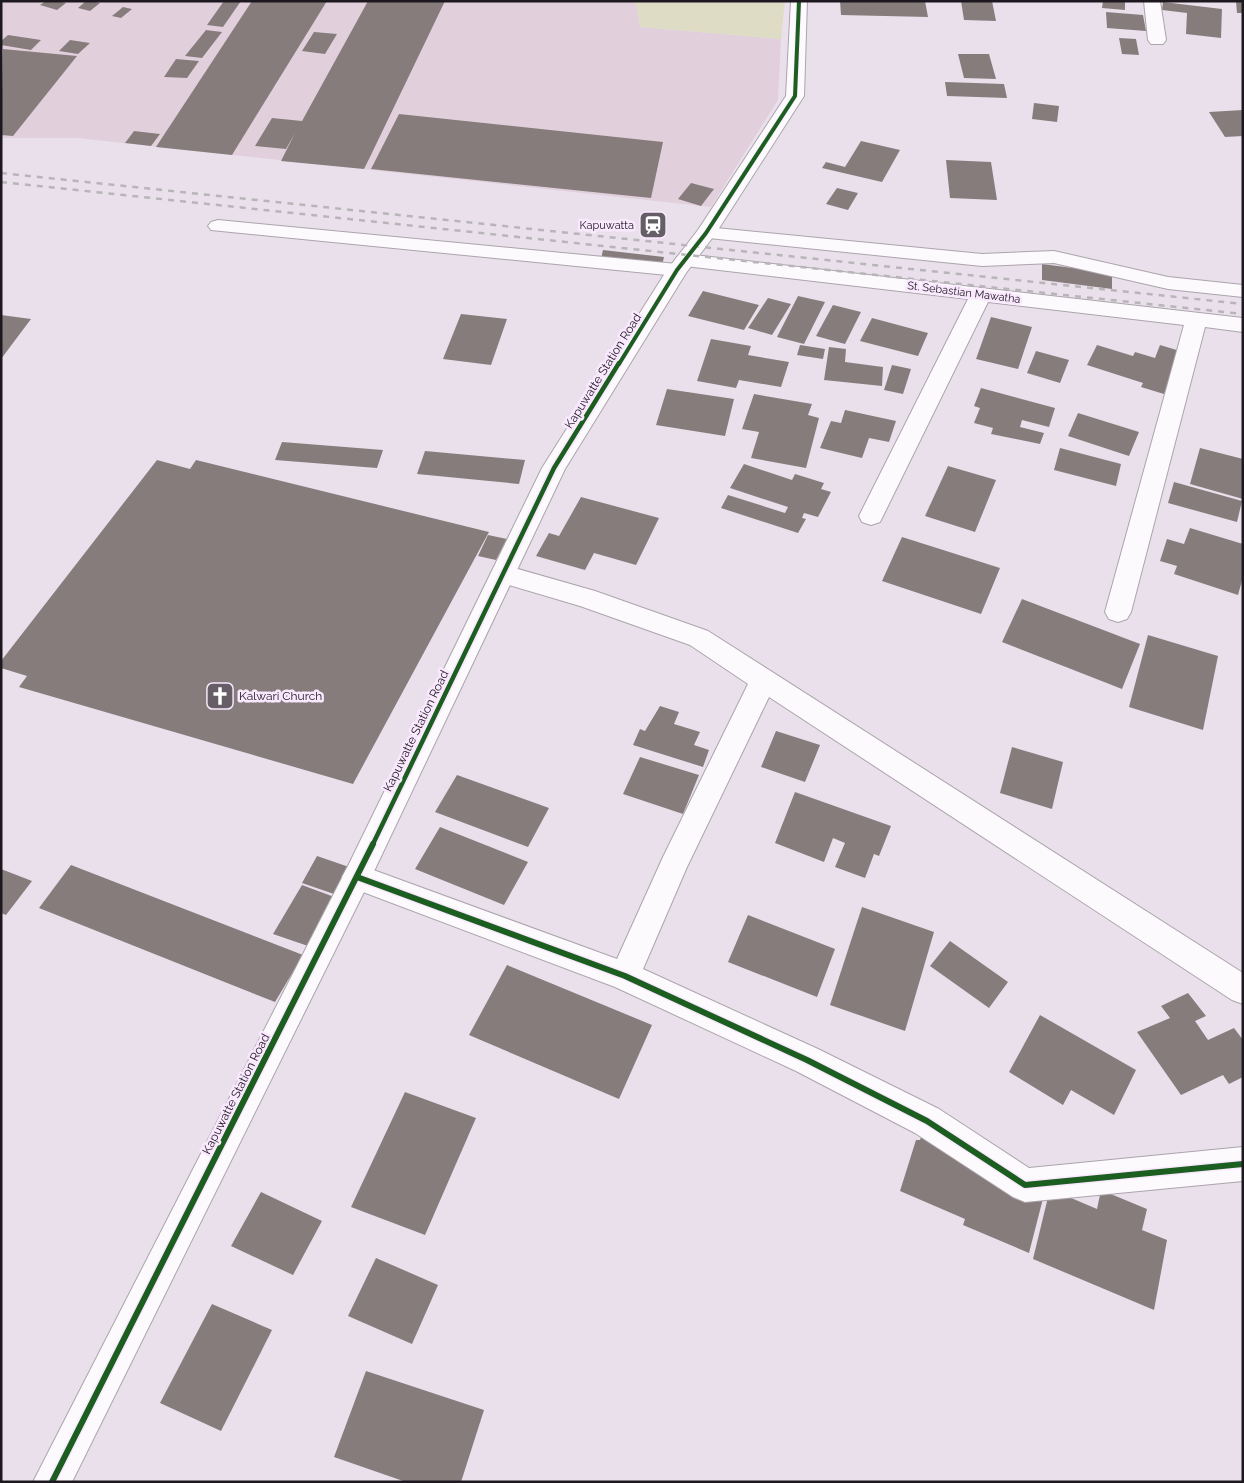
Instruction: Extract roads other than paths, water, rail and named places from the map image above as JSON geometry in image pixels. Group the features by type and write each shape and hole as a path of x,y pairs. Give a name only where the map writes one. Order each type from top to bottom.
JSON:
{"street":[{"name":"Kapuwatte Station Road","path":"52,1482 357,877 554,468 681,265 706,233 795,96 799,1"},
{"path":"1152,1 1157,40"},
{"name":"St. Sebastian Mawatha","path":"218,226 681,265 981,294 1243,325"},
{"path":"706,233 982,260 1054,257 1168,283 1243,291"},
{"path":"871,516 981,294"},
{"path":"1118,612 1196,320"},
{"path":"504,574 586,598 699,638 764,678 1243,990"},
{"path":"625,976 673,866 764,678"},
{"path":"357,877 625,976 808,1060 919,1117 1025,1186 1243,1164"}],"railway":[{"path":"1,173 1243,304"},
{"path":"1,182 1243,314"}],"place":[{"name":"Kapuwatta","path":"653,225"},
{"name":"Kalwari Church","path":"220,696"}]}
